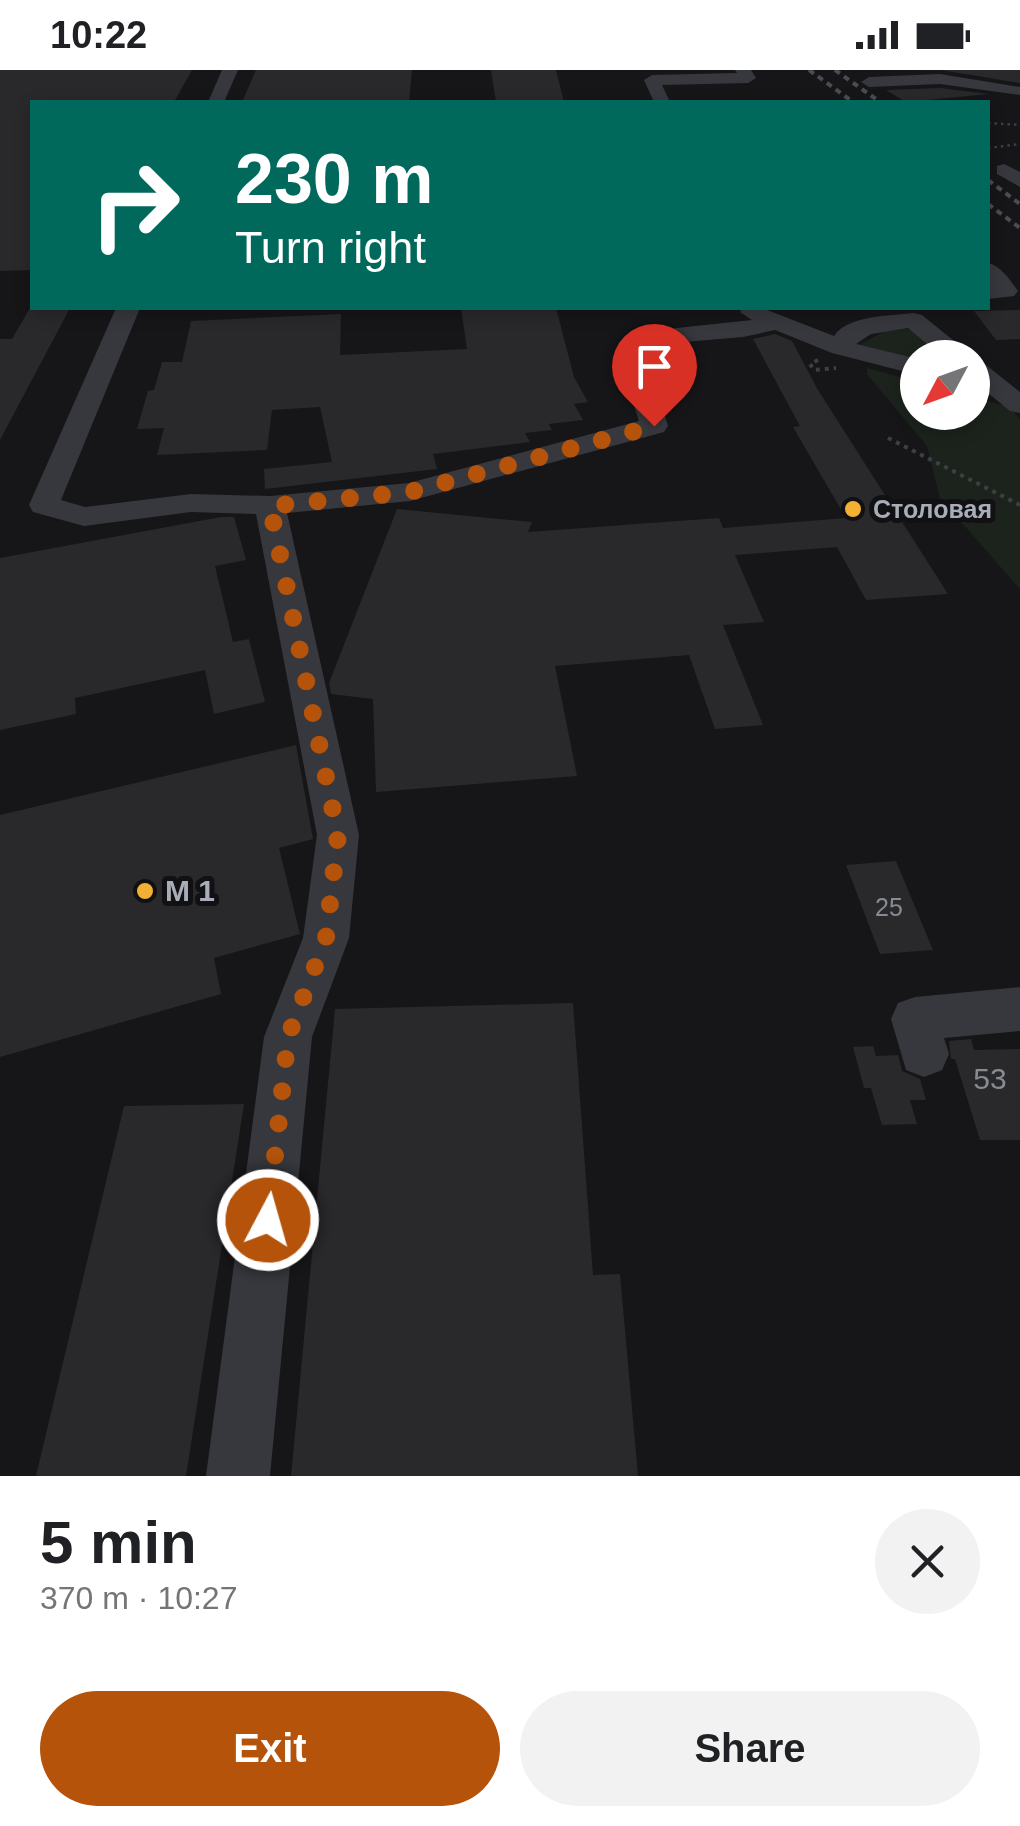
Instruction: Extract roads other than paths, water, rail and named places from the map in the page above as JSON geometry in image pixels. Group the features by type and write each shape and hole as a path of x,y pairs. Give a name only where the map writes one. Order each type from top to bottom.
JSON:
{"street":[{"path":"217,100 230,70"},
{"path":"650,75 686,75 683,70"},
{"path":"650,75 748,78 743,70"},
{"path":"890,70 906,80"},
{"path":"970,71 986,70 987,76 1018,95"},
{"path":"868,82 932,74 1018,95"},
{"path":"650,75 661,100"},
{"path":"990,102 1018,95"},
{"path":"990,272 1006,291 990,292"},
{"path":"127,310 44,505 84,517 191,503 270,506 410,492 654,426 646,398 648,337 742,330 777,322"},
{"path":"749,310 777,322 820,353 900,364"},
{"path":"820,353 866,327 913,320 942,324 968,340"},
{"path":"942,324 950,340"},
{"path":"990,381 1016,402"},
{"path":"990,390 1016,402"},
{"path":"238,1476 288,1037 326,938 338,835 270,506"},
{"path":"924,1054 914,1018 1020,1008"}],"railway":[{"path":"809,70 850,100"},
{"path":"835,70 877,100"},
{"path":"990,182 1020,204"},
{"path":"990,206 1020,228"}],"place":[{"name":"Столовая","path":"853,509"},
{"name":"M 1","path":"145,891"}]}
